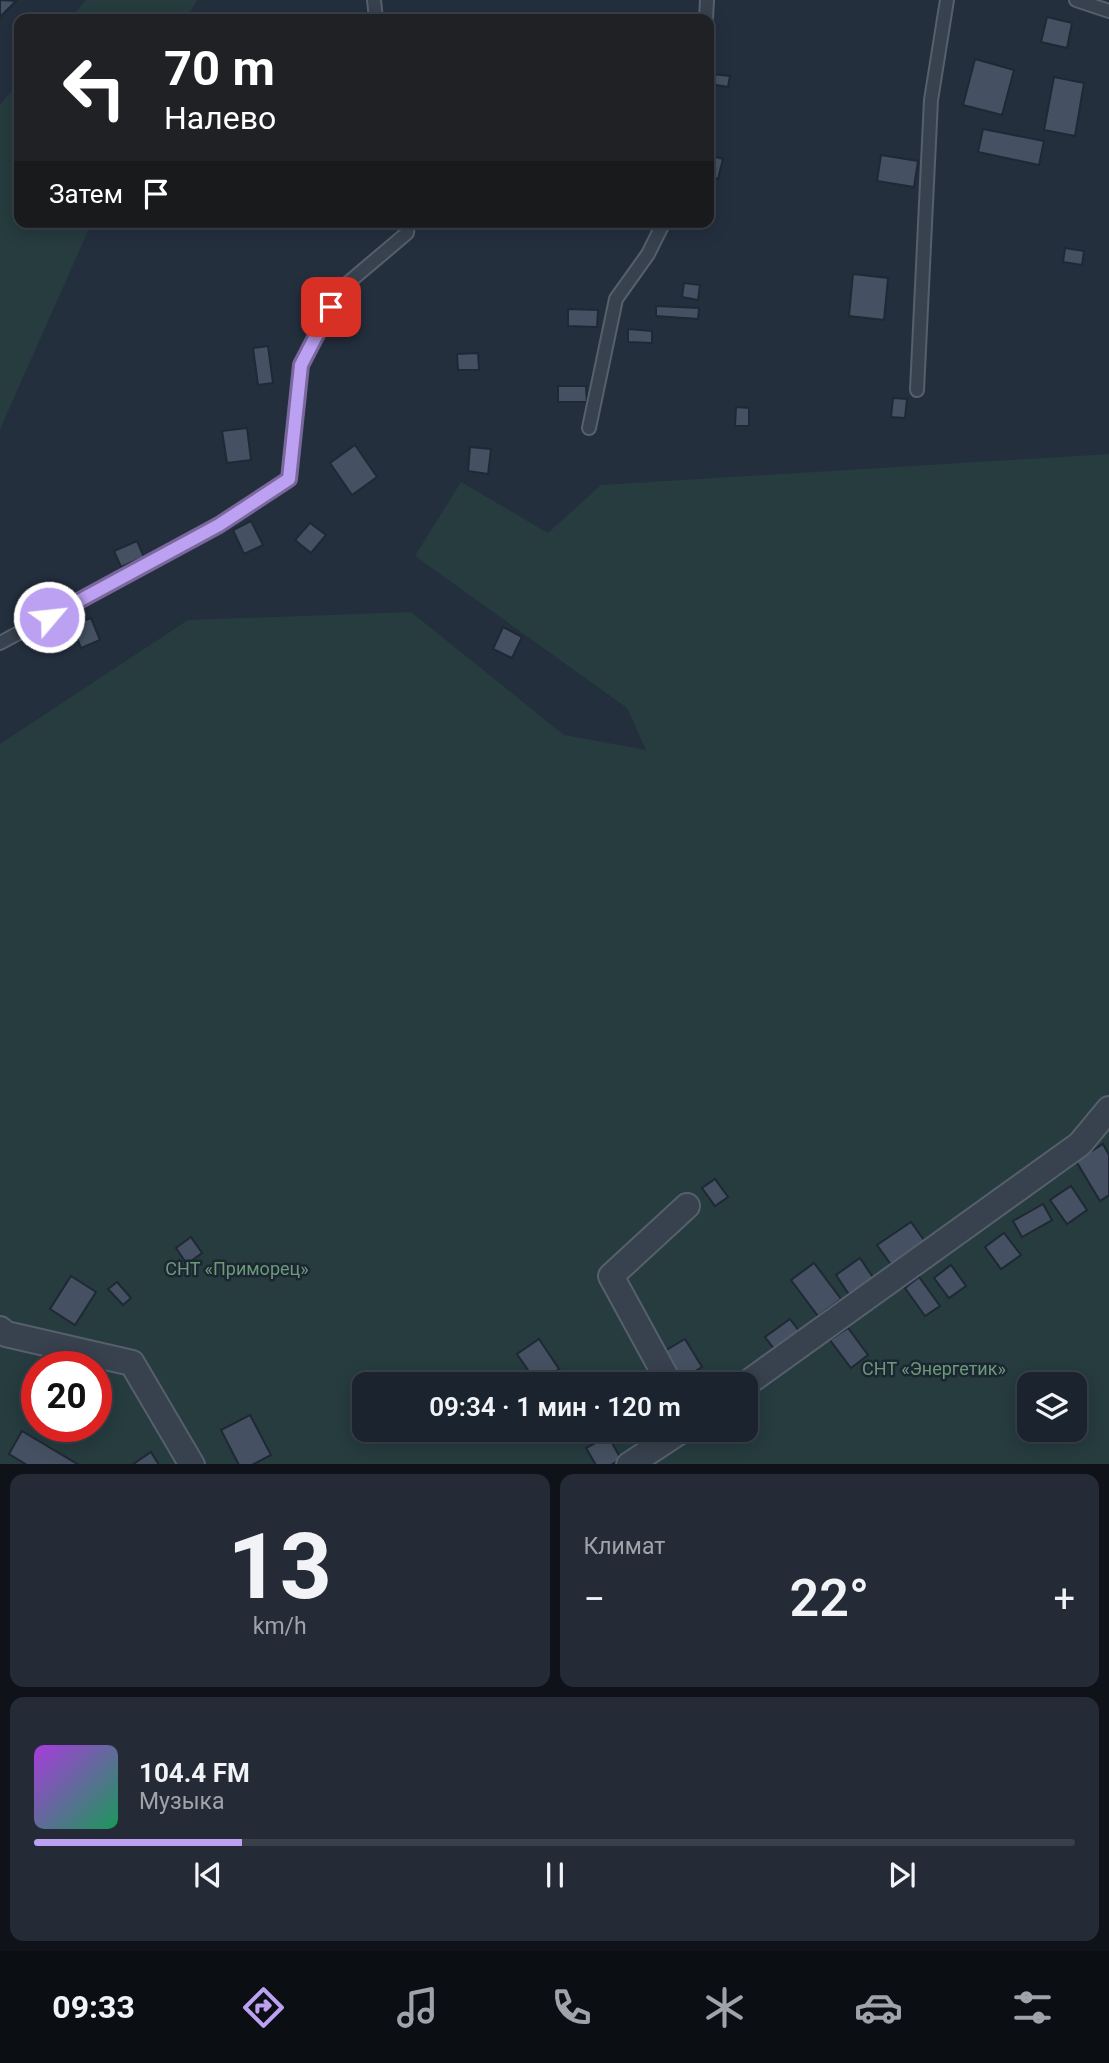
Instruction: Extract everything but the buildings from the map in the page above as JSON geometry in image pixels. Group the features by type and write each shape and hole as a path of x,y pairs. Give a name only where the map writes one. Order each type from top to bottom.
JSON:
{"street":[{"path":"758,1375 1080,1144 1109,1109"},
{"path":"663,1372 611,1276 687,1206"},
{"path":"0,1329 6,1334 132,1363 191,1464"},
{"path":"631,1464 664,1442"}],"lane":[{"path":"917,390 931,100 947,0"},
{"path":"1076,0 1109,11"},
{"path":"0,643 219,525 289,479 301,365 342,288 407,233 407,228"},
{"path":"589,428 616,299 648,254 661,228"}],"green space":[{"path":"86,0 197,0 189,14 74,14"},
{"path":"14,88 14,228 89,228 0,429 0,105"},
{"path":"1109,454 1109,1464 0,1464 0,744 188,620 411,612 564,735 646,750 627,708 415,556 461,482 548,533 601,485"}],"route":[{"path":"49,617 219,525 289,479 301,365 331,307"}],"park label":[{"name":"СНТ «Приморец»","path":"237,1268"},
{"name":"СНТ «Энергетик»","path":"934,1368"}]}
